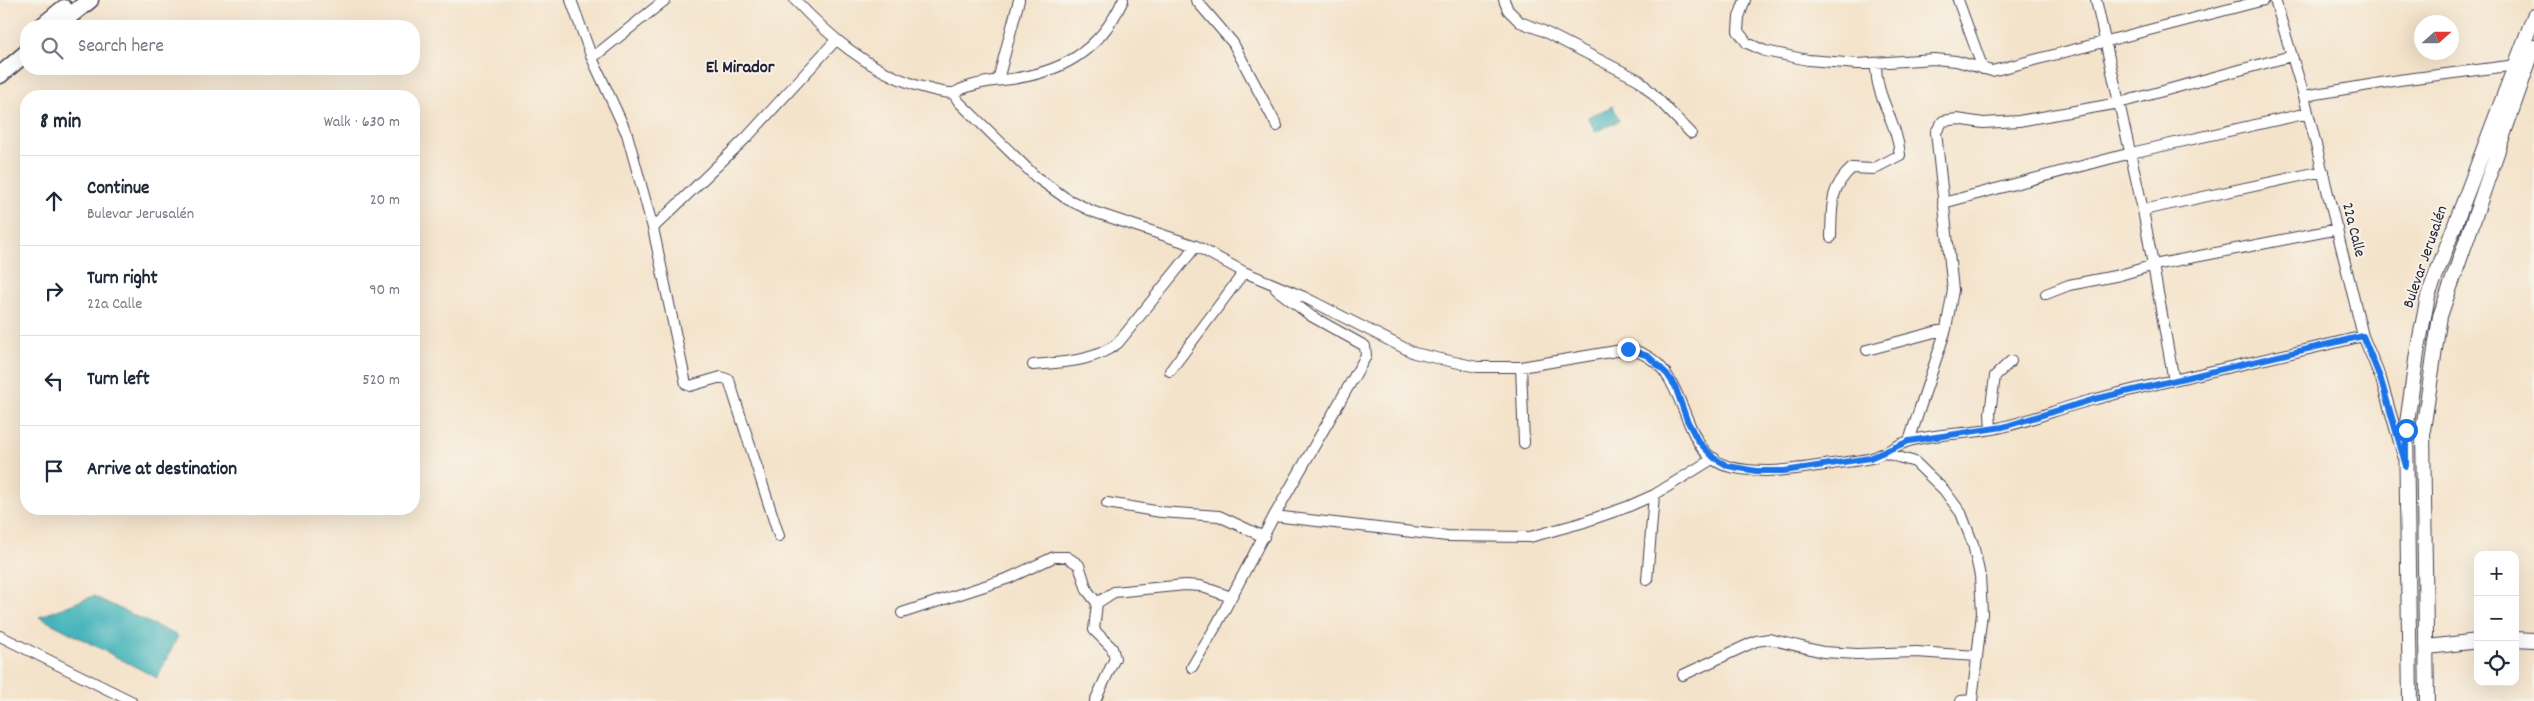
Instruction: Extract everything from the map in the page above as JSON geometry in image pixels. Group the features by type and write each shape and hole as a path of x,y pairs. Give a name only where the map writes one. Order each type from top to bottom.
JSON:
{"main road":[{"path":"49,20 73,0"},
{"path":"65,20 90,0"},
{"name":"Bulevar Jerusalén","path":"2410,701 2406,430 2410,395 2428,296 2534,16"},
{"path":"0,62 20,44"},
{"name":"Bulevar Jerusalén","path":"2427,701 2428,647 2423,430 2440,316 2534,47"},
{"path":"0,75 20,58"},
{"path":"2519,639 2534,640"},
{"path":"2428,647 2474,641"}],"street":[{"path":"571,0 592,58 627,134 653,228 686,384 690,386 721,377 729,380 779,536"},
{"path":"592,58 665,0"},
{"path":"795,0 836,40 862,60 887,74 928,89 953,93 998,80 1046,73 1070,62 1087,50 1123,0"},
{"path":"998,80 1019,0"},
{"path":"1196,0 1233,43 1277,126"},
{"path":"1504,0 1508,10 1520,22 1541,30 1639,80 1691,133"},
{"path":"1745,0 1738,31 1747,43 1765,51 1808,60 1858,64 1934,59 1956,61 1992,71 2264,0"},
{"path":"1958,0 1983,69"},
{"path":"2096,0 2143,210 2174,381"},
{"name":"22a Calle","path":"2275,0 2304,96 2363,336 2381,380 2406,466"},
{"path":"653,228 748,136 836,40"},
{"path":"1909,441 1946,329 1953,290 1936,132 1943,121 1957,119 1983,123 2019,121 2119,103 2291,56"},
{"path":"1831,236 1833,194 1841,177 1852,168 1873,169 1890,162 1900,155 1899,138 1875,81 1876,63"},
{"path":"2304,96 2399,80 2516,65"},
{"path":"953,93 959,102 1036,177 1067,199 1094,212 1196,246 1244,272 1304,297 1414,353 1477,367 1521,367 1628,349 1648,356 1667,374 1675,386 1687,420 1698,441 1714,458 1728,466 1756,471 1784,471 1870,458 1909,441 1991,430 2095,399 2363,336"},
{"path":"1943,203 2131,153 2308,113"},
{"path":"2143,210 2323,171"},
{"path":"2046,294 2069,285 2120,275 2154,265 2338,229"},
{"path":"1033,365 1089,359 1107,351 1118,343 1196,246"},
{"path":"1170,370 1244,272"},
{"path":"1192,667 1274,516 1366,356 1365,346 1311,316 1265,281"},
{"path":"1867,350 1946,329"},
{"path":"1991,430 1990,413 1995,376 2011,361"},
{"path":"1521,367 1524,442"},
{"path":"1885,453 1915,462 1944,490 1961,513 1973,544 1980,576 1982,612 1977,656 1968,701"},
{"path":"1274,516 1447,536 1530,537 1581,523 1654,495 1714,458"},
{"path":"1646,580 1654,495"},
{"path":"1107,503 1161,512 1218,516 1264,537"},
{"path":"902,613 1009,578 1054,557 1067,556 1079,565 1087,590 1097,603 1094,630 1112,648 1115,658 1095,701"},
{"path":"1097,603 1114,592 1185,585 1200,586 1231,597"},
{"path":"0,636 131,701"},
{"path":"1683,676 1756,641 1769,639 1823,652 1857,654 1916,652 1977,656"}],"water":[{"path":"1613,106 1619,121 1595,132 1588,117"},
{"path":"93,596 178,636 157,678 39,617"}],"district":[{"name":"El Mirador","path":"740,68"}],"route":[{"path":"1628,349 1648,356 1667,374 1675,386 1687,420 1698,441 1714,458 1728,466 1756,471 1784,471 1870,458 1909,441 1991,430 2095,399 2363,336 2381,380 2406,466 2406,430"}]}
